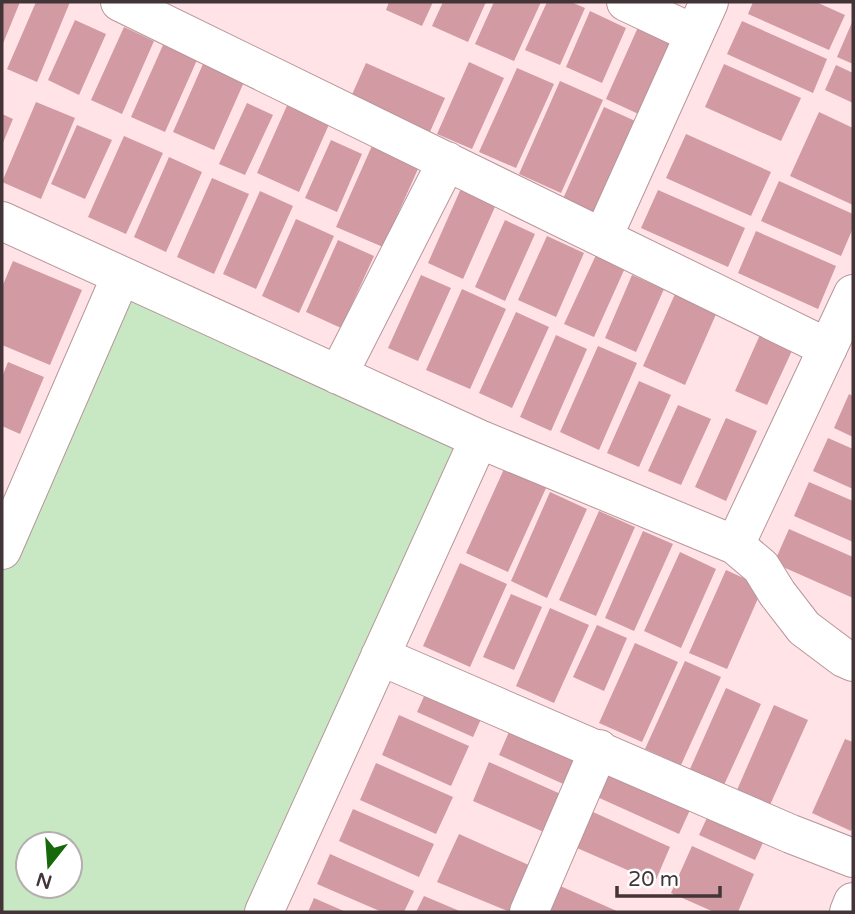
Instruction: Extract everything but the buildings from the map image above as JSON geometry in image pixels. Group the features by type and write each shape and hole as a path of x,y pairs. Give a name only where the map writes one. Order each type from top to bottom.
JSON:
{"street":[{"path":"120,2 828,348"},
{"path":"603,237 702,18 626,2"},
{"path":"338,375 447,161"},
{"path":"2,221 479,439 735,545 761,567 804,628 853,662"},
{"path":"2,550 14,485 121,276"},
{"path":"735,545 853,294"},
{"path":"264,912 479,439"},
{"path":"380,656 791,834 853,858"},
{"path":"529,912 599,749"},
{"path":"849,912 853,902"}],"green space":[{"path":"122,276 479,439 266,912 2,912 2,560"}]}
